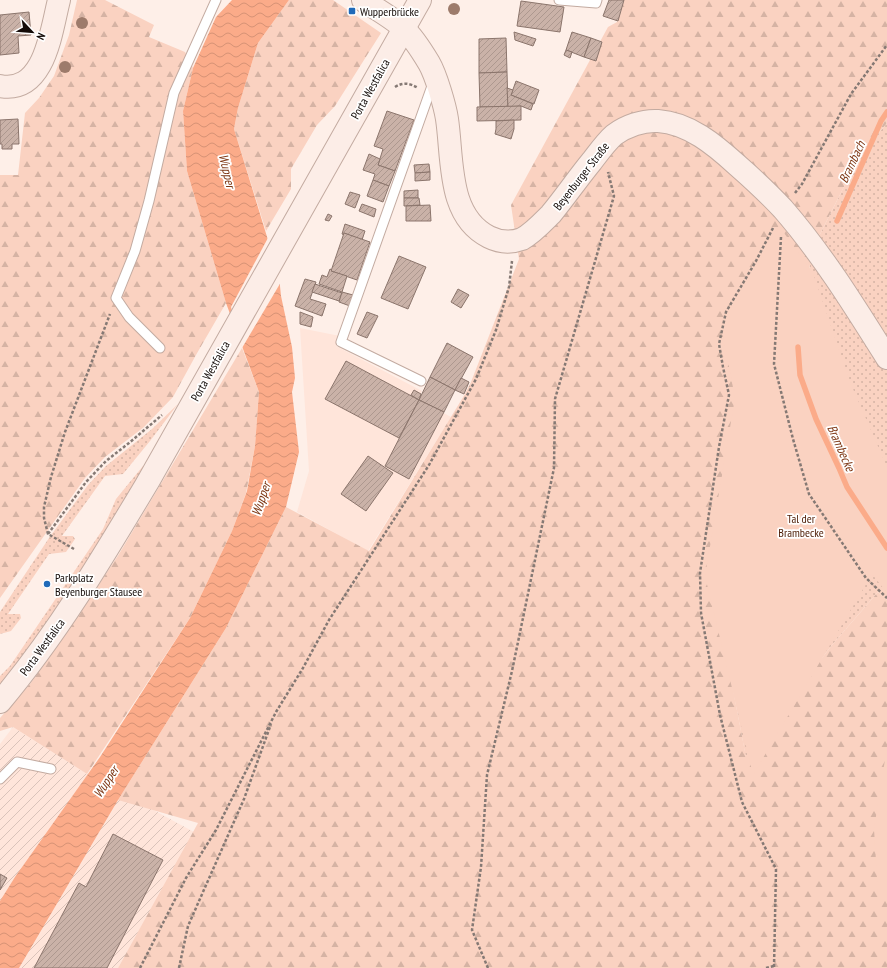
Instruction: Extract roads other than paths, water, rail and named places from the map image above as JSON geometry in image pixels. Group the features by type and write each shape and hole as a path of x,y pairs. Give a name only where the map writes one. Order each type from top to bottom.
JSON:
{"main road":[{"path":"0,86 19,86 26,82 38,69 47,50 59,0"},
{"path":"363,0 404,29 430,65 435,79"},
{"name":"Porta Westfalica","path":"0,702 47,643 75,602 149,480 420,0"},
{"name":"Beyenburger Straße","path":"435,79 447,118 455,185 461,207 469,220 478,230 487,236 504,242 515,241 530,233 542,224 601,149 619,131 633,125 657,121 680,126 695,133 721,151 763,189 782,209 816,250 887,358"}],"lane":[{"path":"160,348 129,316 116,298 135,251 149,201 174,93 216,0"},
{"path":"558,0 596,3 597,0"},
{"path":"421,381 341,342 435,79"},
{"path":"0,779 18,762 51,770"}],"water":[{"name":"Wupper","path":"232,0 289,0 258,43 238,108 234,129 279,276 281,296 292,347 295,378 292,392 299,452 286,507 226,628 118,800 19,968 0,968 0,901 15,877 100,757 190,618 232,531 247,491 255,446 259,392 226,303 187,171 183,111 193,68 216,17"}],"waterway":[{"name":"Brambach","path":"837,221 881,121 887,112"},
{"name":"Brambecke","path":"798,347 800,375 816,419 847,487 887,548"}],"place":[{"name":"Wupperbrücke","path":"352,11"},
{"name":"Parkplatz Beyenburger Stausee","path":"47,584"}],"park label":[{"name":"Tal der Brambecke","path":"801,525"}]}
